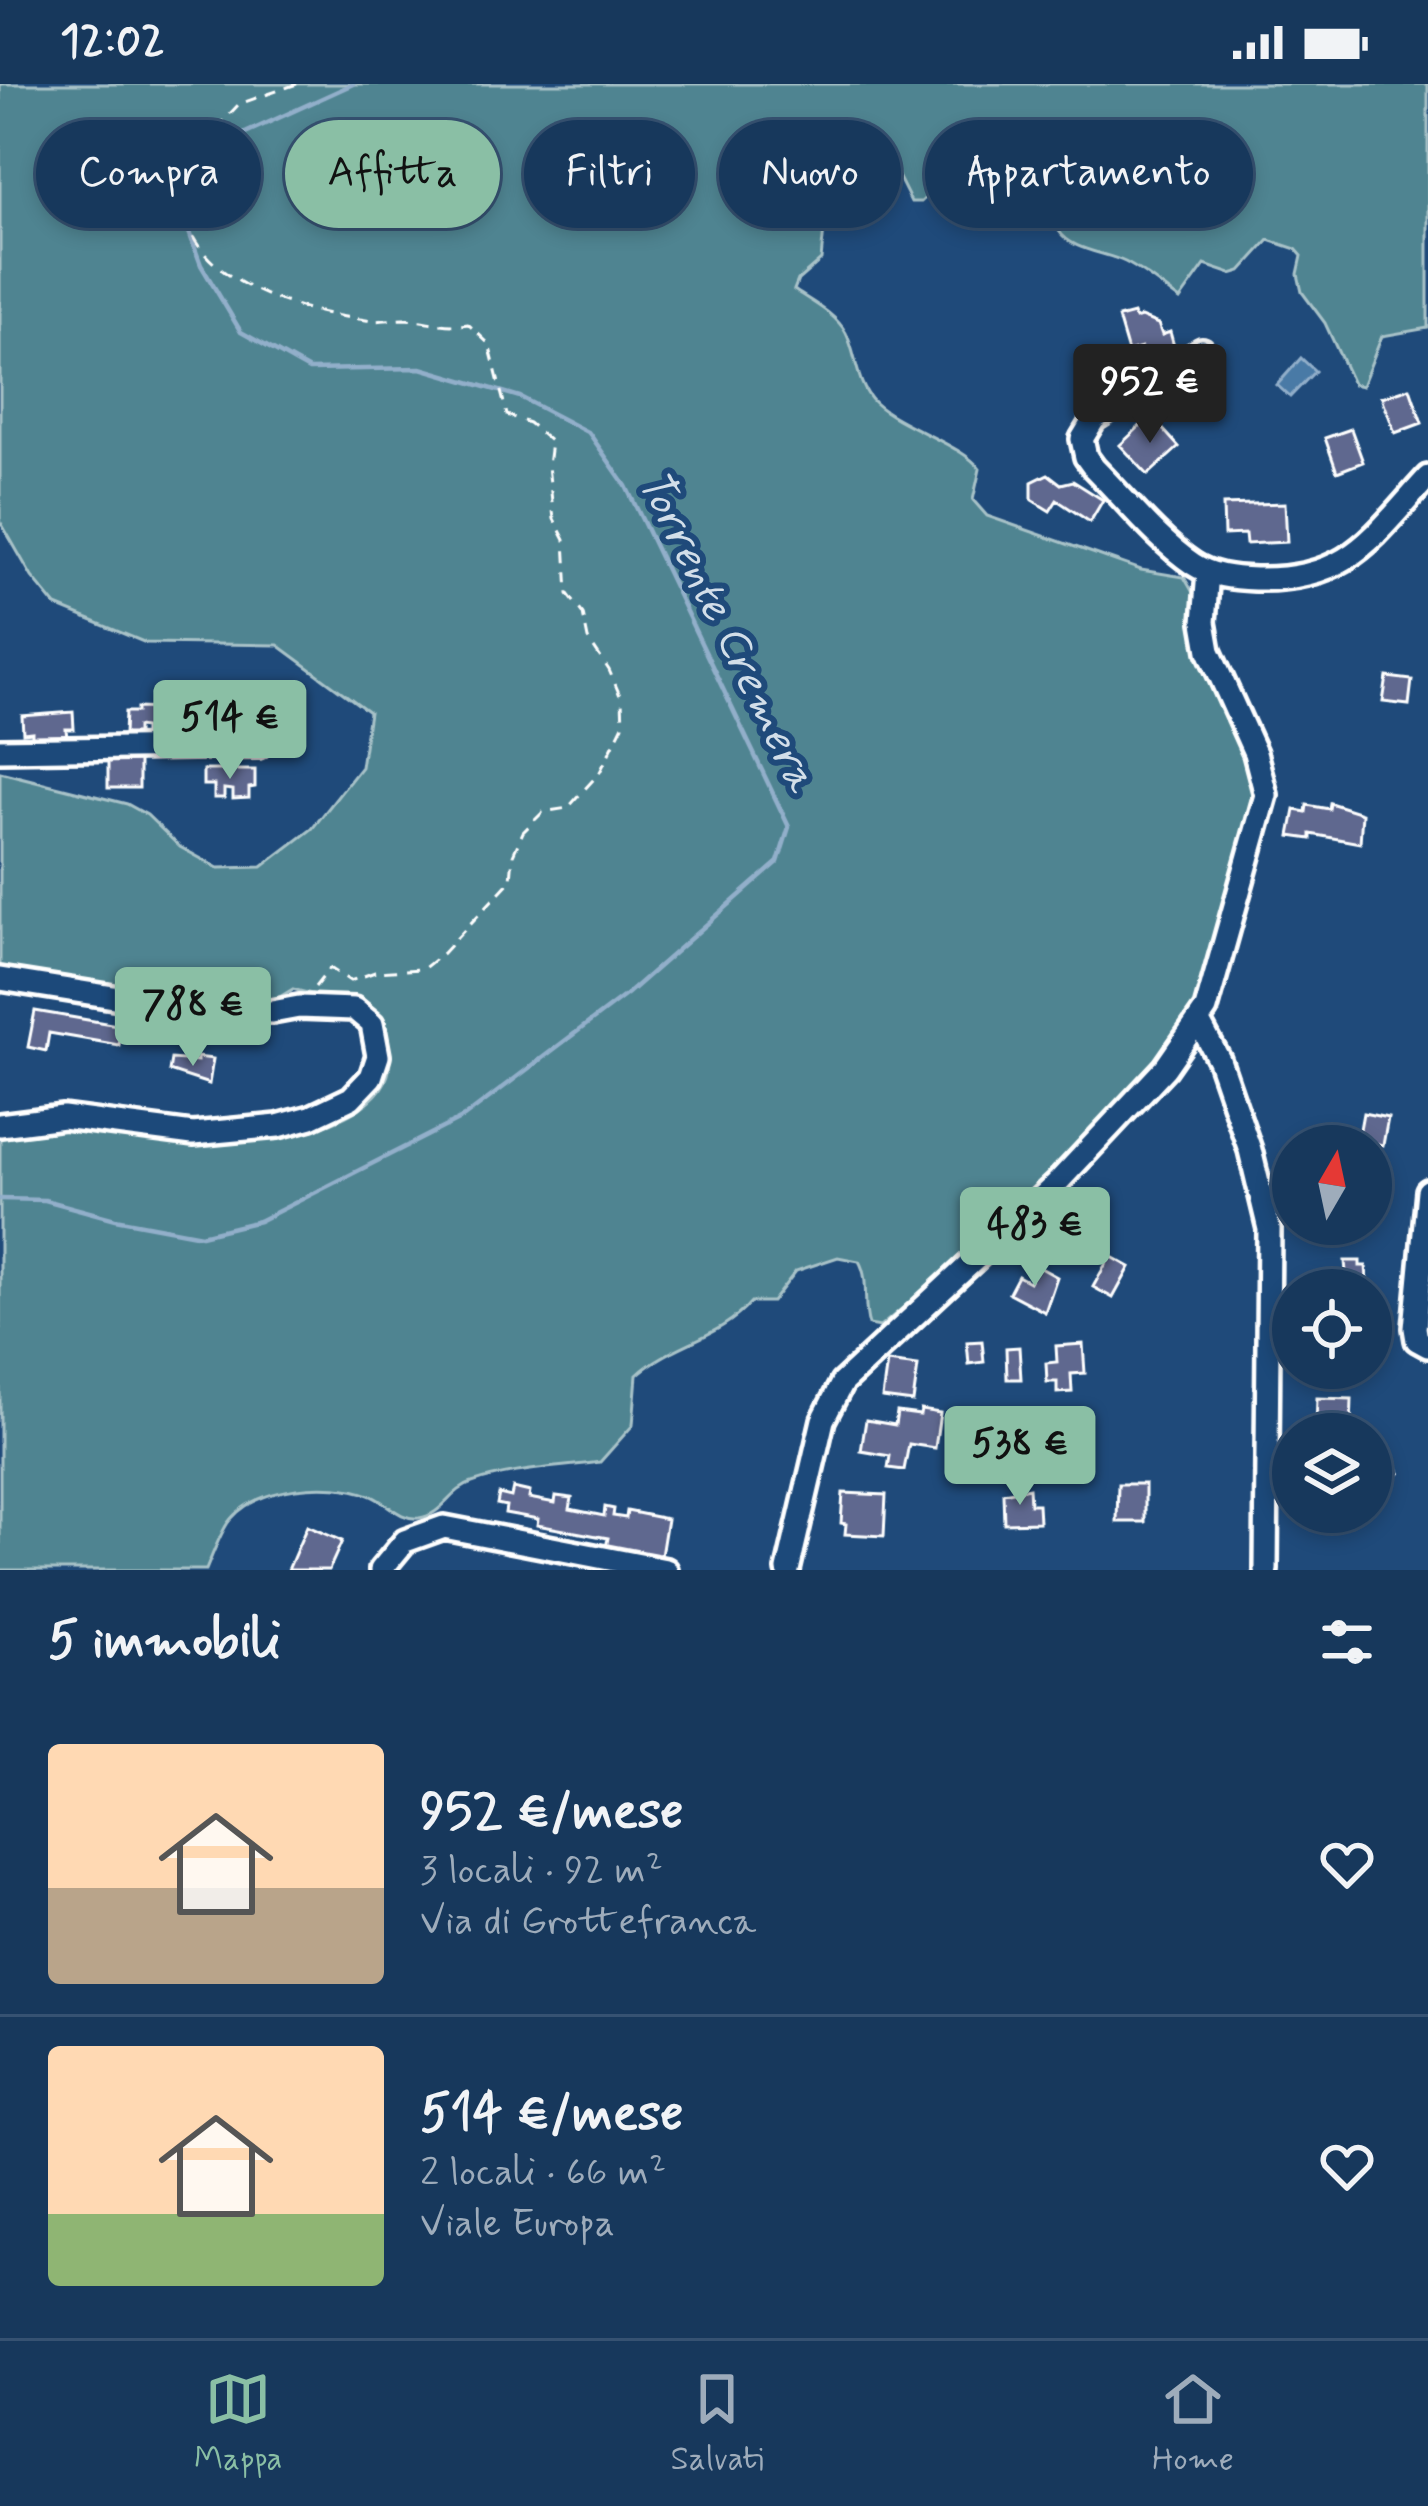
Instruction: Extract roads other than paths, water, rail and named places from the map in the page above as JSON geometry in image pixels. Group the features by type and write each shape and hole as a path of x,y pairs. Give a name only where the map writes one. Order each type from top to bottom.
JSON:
{"street":[{"path":"1202,350 1094,419 1082,446 1108,482 1186,559 1208,572 1275,579 1329,568 1367,543 1428,477"},
{"path":"788,1570 823,1420 836,1391 858,1365 1056,1184 1165,1068 1199,1022 1215,986 1266,799 1258,760 1209,650 1204,622 1208,572"},
{"path":"0,750 258,746"},
{"path":"0,979 183,1008 355,1010 367,1017 376,1032 378,1056 371,1077 352,1098 320,1114 278,1126 182,1133 74,1117 40,1117 0,1125"},
{"path":"1199,1022 1219,1060 1250,1150 1269,1229 1266,1570"},
{"path":"1428,1191 1415,1333 1428,1346"},
{"path":"381,1570 405,1541 444,1527 666,1570"}],"water":[{"path":"1301,358 1315,371 1290,397 1277,385"}],"waterway":[{"name":"Torrente Cremera","path":"0,1199 45,1200 201,1235 259,1221 464,1117 627,994 778,862 789,827 626,486 589,433 520,397 421,368 309,370 241,332 201,265 166,169 353,84"}]}
